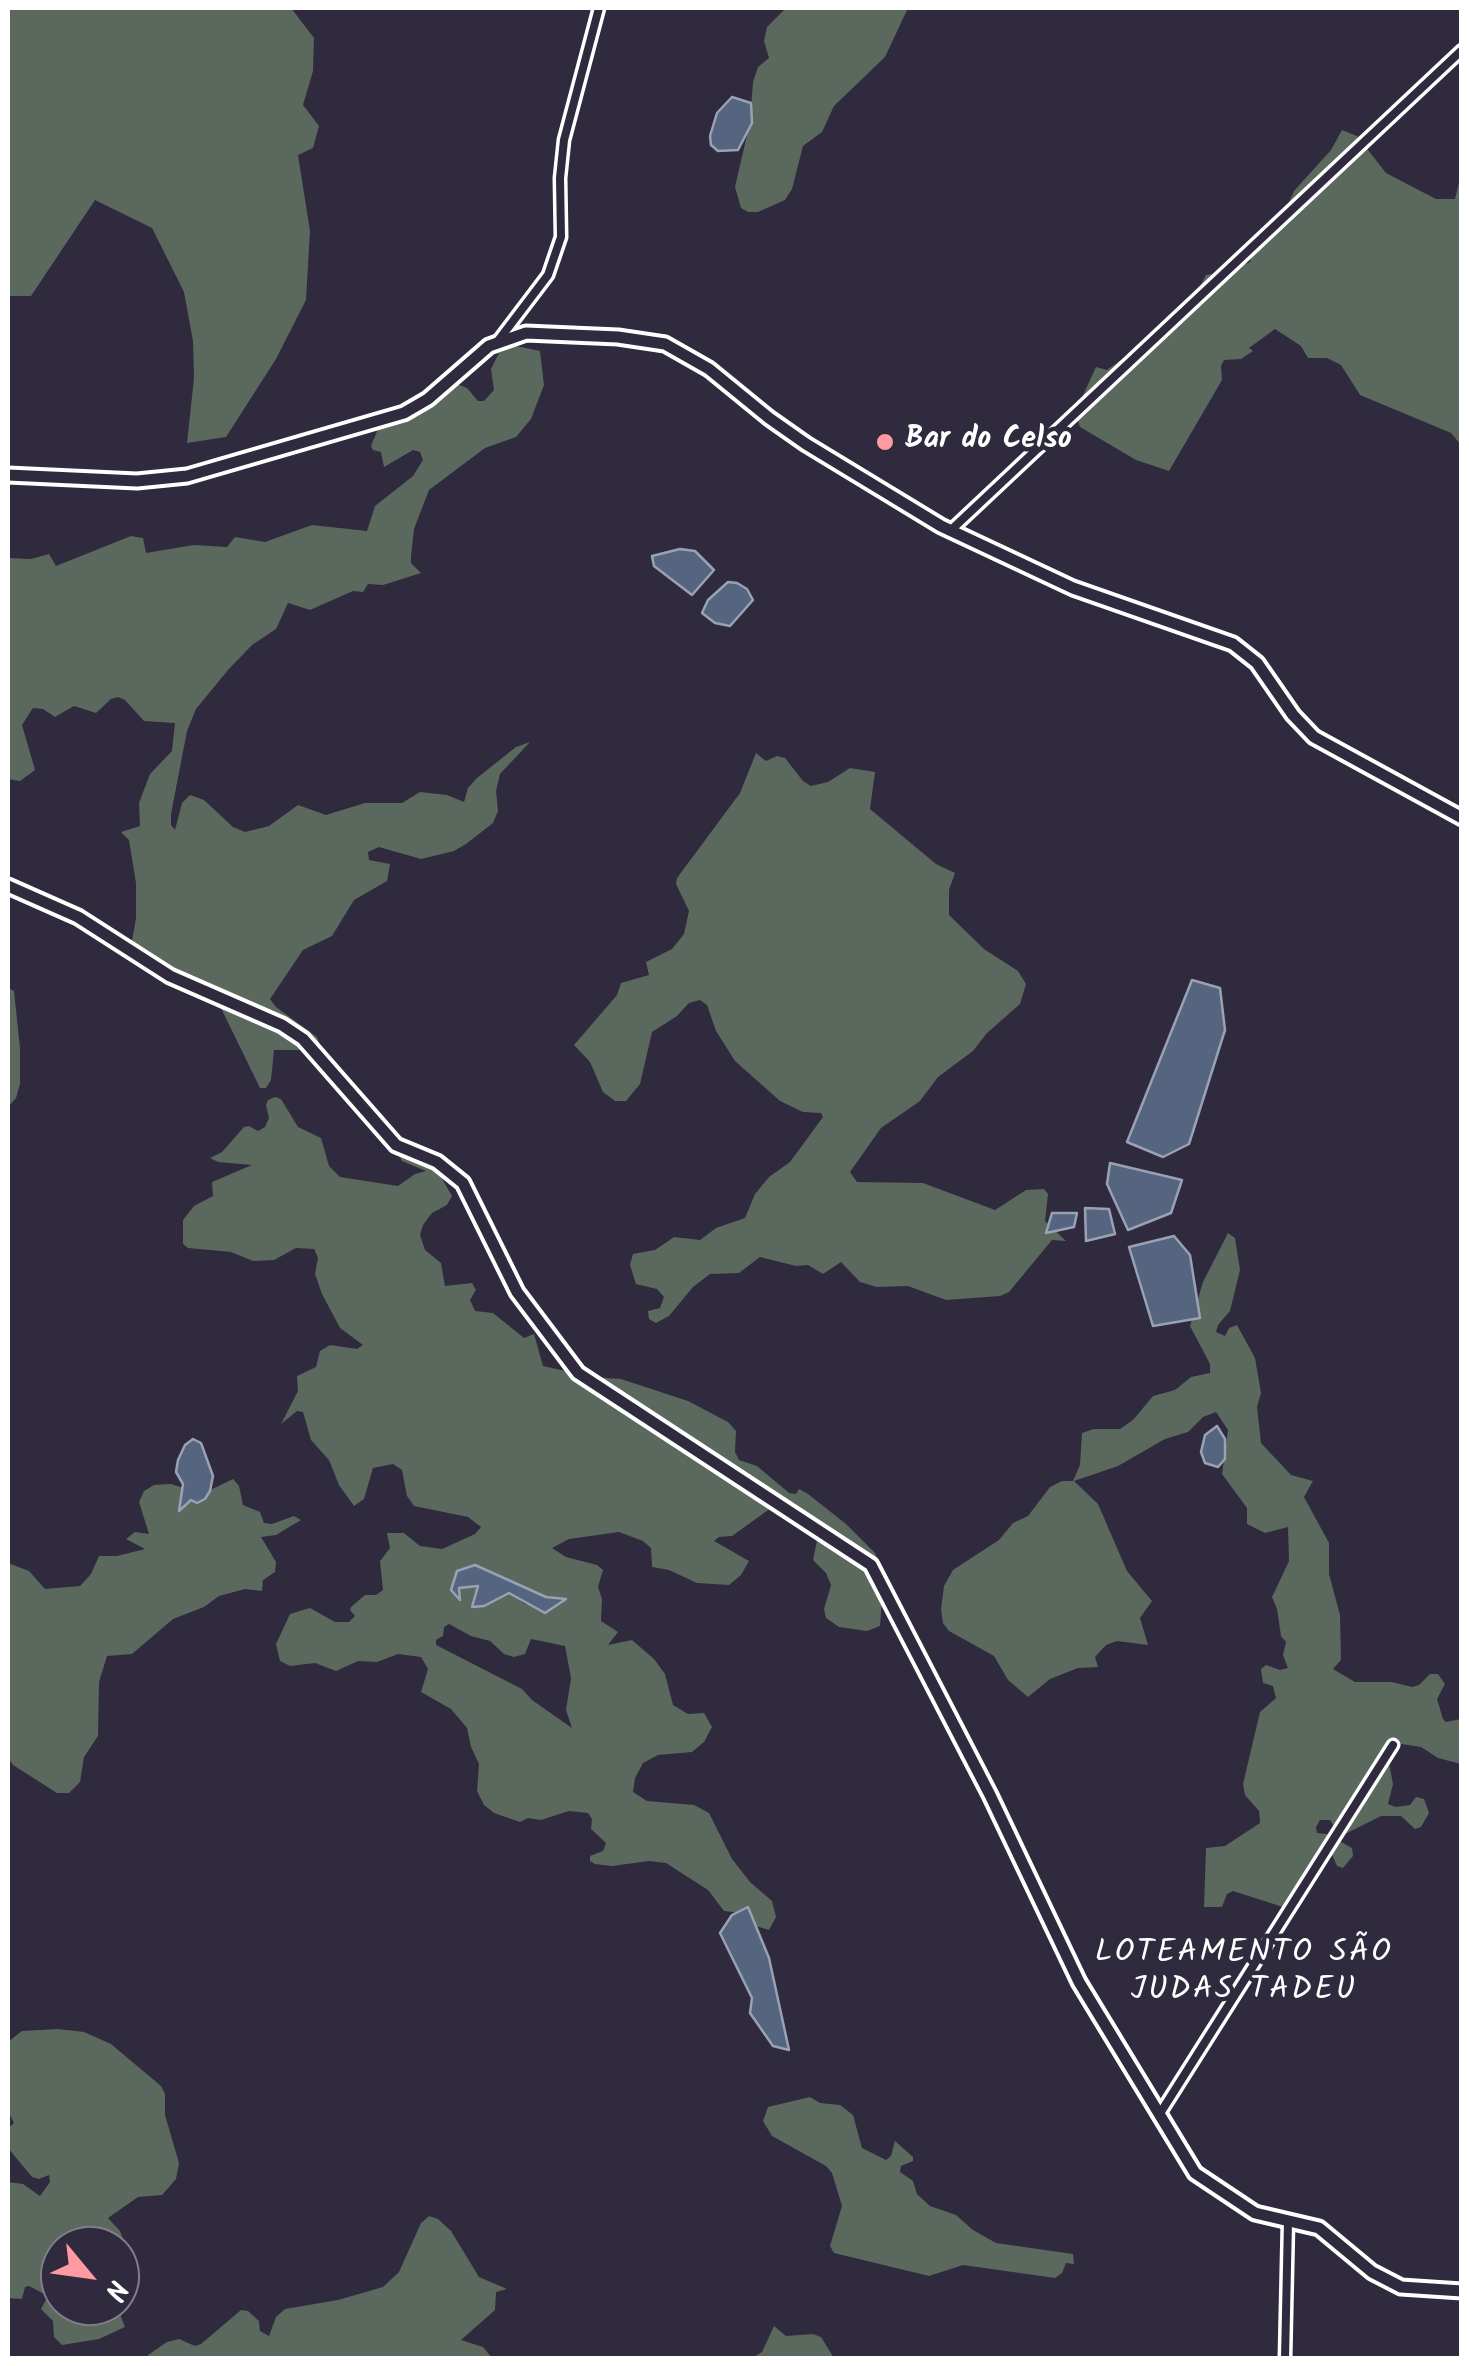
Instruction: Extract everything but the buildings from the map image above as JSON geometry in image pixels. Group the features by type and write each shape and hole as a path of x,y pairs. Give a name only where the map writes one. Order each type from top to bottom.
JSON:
{"street":[{"path":"8,475 137,481 187,476 404,413 428,399 498,341 548,275 562,238 560,178 564,140 598,8"},
{"path":"950,530 1462,50"},
{"path":"498,341 541,333 665,344 695,360 769,418 837,464 950,530 1073,588 1233,644 1257,664 1293,715 1314,737 1462,818"},
{"path":"8,886 78,917 170,976 304,1038 396,1145 438,1162 463,1183 516,1292 578,1373 871,1565 990,1796 1078,1982 1194,2173 1256,2213 1320,2228 1372,2272 1401,2287 1462,2291"},
{"path":"1159,2115 1393,1745"},
{"path":"1285,2358 1288,2222"}],"green space":[{"path":"8,8 291,8 314,38 313,71 303,105 319,126 313,148 298,155 310,231 306,300 276,359 226,437 187,443 194,378 193,341 184,292 152,228 95,200 31,296 8,296"},
{"path":"786,8 908,8 885,57 834,106 822,132 803,146 792,189 785,200 758,212 748,212 741,208 735,187 750,122 753,82 758,67 769,58 764,41 767,27"},
{"path":"1342,130 1357,136 1386,173 1436,199 1455,199 1461,174 1461,445 1451,433 1360,395 1341,365 1327,358 1308,358 1301,346 1275,329 1241,359 1224,360 1222,380 1169,471 1136,460 1080,427 1076,415 1096,367 1107,370 1125,357 1143,351 1159,330 1182,323 1206,275 1250,262 1255,243 1276,231 1294,191 1331,150"},
{"path":"516,346 540,351 544,385 531,419 516,437 485,448 429,490 414,529 411,556 411,563 421,573 383,585 368,584 363,592 353,591 310,610 288,603 276,629 252,645 228,670 196,709 187,731 171,814 175,830 182,803 190,795 204,800 233,827 245,832 269,826 298,805 326,815 365,803 402,803 420,792 447,795 464,802 468,788 477,778 516,747 530,742 500,774 496,791 498,811 493,823 466,844 421,859 379,847 368,852 369,860 390,864 387,881 354,900 332,936 303,950 270,999 317,1037 321,1047 274,1050 271,1080 266,1088 260,1088 217,1000 206,994 200,999 172,984 132,941 136,883 129,840 121,832 140,826 139,803 150,774 172,751 175,723 144,721 118,697 96,713 74,706 55,717 33,708 22,725 35,770 20,781 8,779 8,558 31,559 49,554 56,566 131,536 143,538 146,553 194,545 227,547 235,537 265,542 312,525 367,531 375,506 413,476 423,460 420,452 413,450 384,467 381,452 371,446 380,424 457,384 467,388 478,401 484,401 494,390 491,369 499,353"},
{"path":"756,753 766,761 777,756 785,758 811,786 828,782 850,768 875,772 870,809 936,864 955,873 949,890 949,915 984,949 1018,971 1026,984 1020,1004 973,1051 938,1077 920,1101 881,1128 850,1172 857,1182 923,1183 995,1210 1026,1190 1044,1189 1048,1194 1045,1221 1066,1241 1052,1240 1009,1292 946,1300 908,1286 877,1287 860,1282 841,1262 823,1274 808,1265 760,1257 739,1273 710,1274 693,1287 669,1316 656,1323 649,1319 648,1311 660,1308 664,1297 657,1289 636,1284 630,1265 633,1254 655,1250 674,1237 700,1240 716,1228 745,1218 755,1194 769,1177 790,1162 823,1117 821,1113 803,1112 780,1101 735,1061 716,1031 707,1005 700,1000 689,1003 652,1032 640,1084 626,1101 615,1101 603,1092 590,1062 574,1045 617,995 621,983 649,975 646,962 672,949 684,934 689,911 677,878 740,793"},
{"path":"8,988 14,991 20,1084 8,1107"},
{"path":"281,1099 298,1127 321,1138 329,1166 340,1177 398,1186 426,1171 402,1161 396,1149 437,1170 452,1196 423,1225 420,1235 425,1250 441,1263 445,1286 472,1283 476,1290 470,1300 475,1311 493,1313 524,1338 534,1334 543,1366 621,1379 688,1401 728,1422 736,1431 735,1452 739,1460 757,1466 789,1493 796,1494 799,1489 808,1494 875,1553 893,1597 882,1600 880,1626 867,1631 839,1627 826,1618 824,1609 831,1585 813,1560 819,1531 782,1510 771,1508 732,1536 714,1541 749,1561 729,1585 697,1583 652,1567 651,1548 619,1532 569,1539 552,1548 603,1570 598,1587 601,1621 618,1632 608,1645 632,1640 665,1674 673,1705 688,1714 704,1713 712,1727 704,1742 692,1752 658,1755 643,1763 633,1792 647,1801 694,1805 709,1813 732,1859 772,1901 776,1917 769,1930 756,1926 741,1913 724,1911 708,1890 666,1863 612,1866 590,1861 590,1856 603,1851 606,1843 591,1829 588,1813 569,1811 520,1822 494,1813 484,1805 477,1791 479,1764 467,1728 451,1709 421,1692 428,1669 421,1657 398,1654 377,1662 358,1661 336,1671 315,1663 290,1666 280,1661 276,1644 290,1614 310,1608 335,1622 349,1622 355,1616 351,1607 365,1595 383,1590 380,1561 390,1548 387,1533 404,1533 420,1546 442,1549 475,1534 481,1527 468,1517 414,1506 407,1496 402,1470 393,1464 373,1468 364,1499 354,1506 339,1485 329,1460 311,1440 303,1412 297,1411 281,1424 298,1391 297,1376 316,1367 320,1351 330,1345 357,1349 363,1345 340,1328 322,1294 315,1274 318,1258 314,1249 296,1248 274,1260 253,1261 231,1252 188,1248 183,1244 183,1220 194,1206 213,1196 212,1182 252,1165 210,1158 222,1152 244,1127 258,1131 265,1127 268,1100","holes":["475,1565 546,1597 563,1599 525,1604 509,1593 484,1606 474,1596 479,1586 459,1588","449,1624 490,1641 504,1654 514,1657 525,1654 531,1639 565,1646 571,1678 566,1710 572,1728 522,1689 436,1645"]},
{"path":"1228,1233 1235,1238 1240,1270 1230,1311 1216,1332 1225,1336 1229,1328 1237,1325 1255,1358 1261,1393 1257,1407 1261,1443 1291,1475 1313,1481 1304,1497 1329,1543 1329,1574 1340,1615 1341,1660 1333,1669 1355,1682 1392,1682 1412,1687 1430,1674 1438,1674 1445,1684 1437,1699 1443,1719 1461,1719 1461,1764 1438,1758 1421,1747 1401,1744 1388,1758 1393,1784 1388,1804 1396,1807 1410,1805 1416,1797 1424,1799 1429,1813 1421,1827 1415,1829 1401,1816 1381,1816 1345,1834 1338,1832 1330,1820 1320,1820 1317,1833 1327,1834 1352,1848 1353,1856 1343,1868 1337,1866 1330,1850 1292,1902 1283,1907 1233,1891 1227,1894 1222,1907 1204,1907 1206,1848 1225,1846 1260,1823 1259,1811 1245,1795 1243,1784 1260,1712 1276,1698 1273,1686 1263,1683 1261,1669 1266,1665 1280,1670 1288,1668 1283,1655 1286,1642 1272,1597 1289,1561 1288,1527 1265,1533 1247,1524 1247,1508 1222,1474 1228,1430 1216,1412 1203,1417 1188,1432 1165,1439 1118,1466 1074,1481 1098,1504 1127,1571 1152,1601 1140,1618 1148,1645 1117,1641 1106,1645 1095,1657 1098,1667 1078,1668 1050,1679 1028,1697 1008,1680 994,1656 949,1631 941,1609 944,1586 953,1570 999,1540 1013,1523 1028,1516 1050,1487 1073,1481 1080,1465 1082,1433 1120,1429 1153,1396 1175,1390 1191,1377 1210,1373 1210,1364 1190,1326 1203,1282"},
{"path":"233,1479 239,1486 243,1505 260,1512 264,1523 294,1516 301,1520 276,1535 261,1537 276,1562 275,1572 263,1580 262,1591 245,1589 219,1596 204,1607 173,1619 132,1654 107,1656 99,1682 98,1736 84,1757 80,1782 69,1793 57,1793 13,1765 8,1758 8,1563 29,1571 45,1589 80,1586 99,1556 145,1549 126,1539 135,1532 149,1534 139,1502 144,1491 154,1485 171,1484 202,1494"},
{"path":"22,2031 84,2032 111,2044 161,2086 179,2163 176,2179 162,2195 138,2197 108,2218 115,2226 40,2226 40,2292 25,2287 22,2299 8,2298 8,2182 23,2184 40,2196 50,2182 49,2175 32,2177 8,2148 8,2128 14,2123 8,2111 8,2042"},
{"path":"810,2097 820,2103 840,2105 853,2115 862,2148 886,2160 895,2141 913,2157 913,2161 901,2166 900,2172 913,2181 917,2194 930,2206 956,2215 996,2243 1073,2254 1074,2264 1066,2263 1055,2278 963,2265 929,2276 834,2253 830,2246 842,2206 832,2173 772,2136 763,2121 768,2107"},
{"path":"429,2216 451,2231 479,2277 507,2289 496,2292 495,2310 461,2340 483,2347 492,2358 148,2358 167,2342 179,2339 195,2346 201,2344 241,2310 259,2321 260,2331 269,2336 276,2317 285,2309 383,2287 399,2272 421,2223"},
{"path":"53,2326 125,2327 99,2339 62,2345 54,2337"},
{"path":"774,2326 786,2336 821,2337 834,2358 752,2358 762,2352"}],"water":[{"path":"732,97 751,103 752,123 738,150 718,151 711,145 710,136 717,113"},
{"path":"680,549 695,551 714,570 692,595 654,566 652,556"},
{"path":"728,582 747,589 753,600 730,626 715,623 702,613 708,600"},
{"path":"1192,980 1220,988 1225,1030 1189,1144 1163,1157 1127,1142"},
{"path":"1110,1163 1182,1180 1171,1213 1128,1230 1107,1184"},
{"path":"1085,1208 1109,1209 1115,1234 1086,1241"},
{"path":"1052,1213 1077,1213 1074,1227 1046,1233"},
{"path":"1174,1236 1190,1255 1200,1318 1153,1326 1129,1247"},
{"path":"1217,1426 1225,1439 1225,1459 1218,1467 1205,1463 1201,1452 1205,1435"},
{"path":"193,1439 201,1443 213,1476 205,1499 197,1503 191,1500 179,1511 183,1484 176,1472 178,1460 185,1445"},
{"path":"475,1565 546,1597 566,1599 545,1613 509,1593 484,1606 472,1607 478,1586 459,1588 460,1600 451,1590 457,1571"},
{"path":"748,1907 769,1958 789,2050 773,2046 750,2013 752,1998 720,1933 732,1915"}],"place":[{"name":"Bar do Celso","path":"885,442"}],"district":[{"name":"LOTEAMENTO SÃO JUDAS TADEU","path":"1244,1974"}]}
